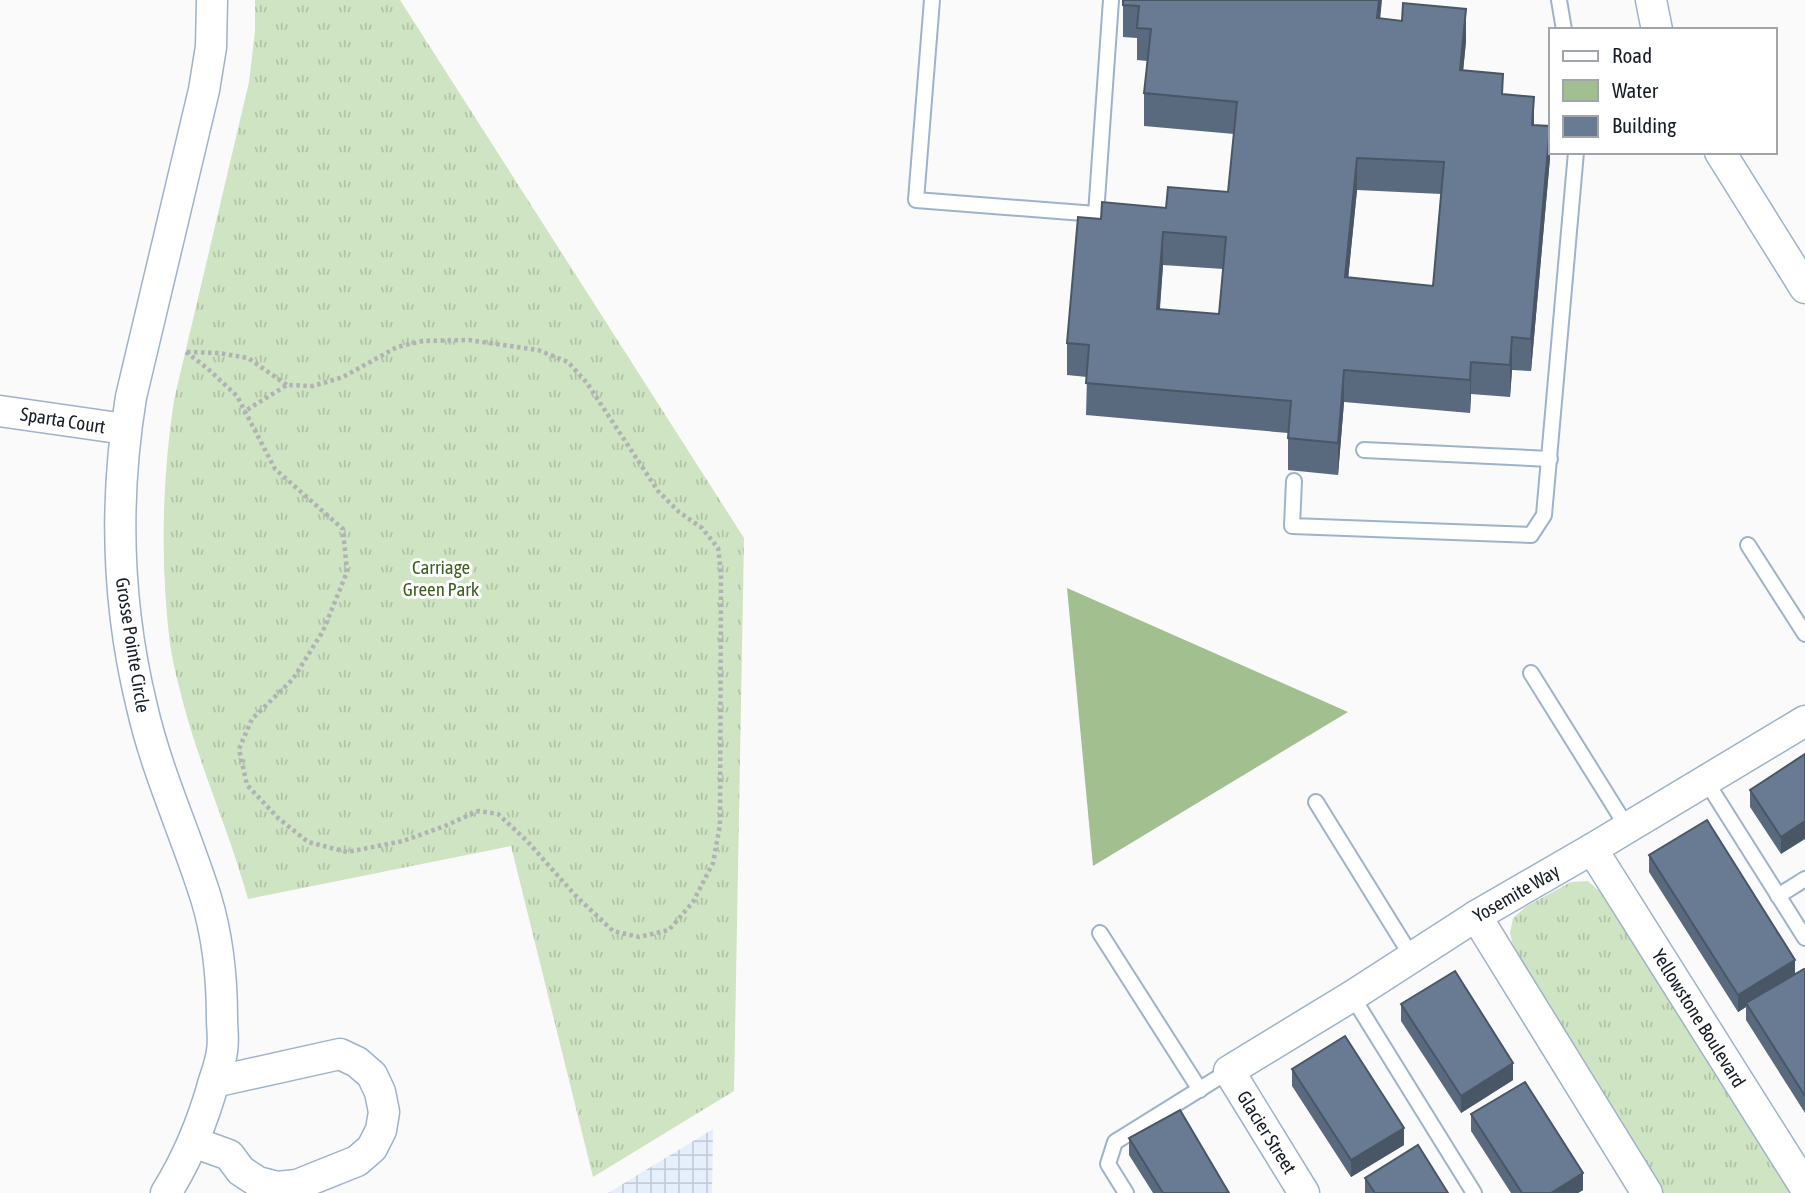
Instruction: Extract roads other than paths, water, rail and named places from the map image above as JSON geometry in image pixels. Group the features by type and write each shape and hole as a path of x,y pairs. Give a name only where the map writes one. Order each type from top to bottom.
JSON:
{"street":[{"name":"Grosse Pointe Circle","path":"166,1193 182,1168 206,1110 214,1082 222,1051 222,985 207,900 157,760 142,707 124,610 119,503 125,429 131,397 204,90 211,47 212,0"},
{"path":"1651,0 1657,28"},
{"path":"1721,154 1805,288"},
{"name":"Sparta Court","path":"0,411 125,429"},
{"name":"Yosemite Way","path":"1229,1071 1476,916 1805,721"},
{"name":"Yellowstone Boulevard","path":"1592,849 1805,1187"},
{"path":"1476,916 1642,1191"},
{"path":"193,1142 229,1156 242,1171 258,1182 277,1187 297,1185 357,1161 372,1148 381,1130 384,1112 380,1092 372,1075 357,1062 340,1054 214,1082"},
{"name":"Glacier Street","path":"1229,1071 1304,1193"}],"lane":[{"path":"932,0 916,200 1096,214 1111,0"},
{"path":"1559,0 1564,28"},
{"path":"1294,481 1292,526 1531,535 1544,515 1576,154"},
{"path":"1364,450 1549,459"},
{"path":"1748,545 1805,634"},
{"path":"1531,673 1628,827"},
{"path":"1706,781 1805,938"},
{"path":"1316,802 1412,957"},
{"path":"1778,896 1805,879"},
{"path":"1100,933 1200,1090"},
{"path":"1352,996 1474,1193"},
{"path":"1126,1193 1108,1164 1115,1142 1229,1071"}],"water":[{"path":"1067,588 1348,712 1093,866"}],"park label":[{"name":"Carriage Green Park","path":"441,578"}]}
